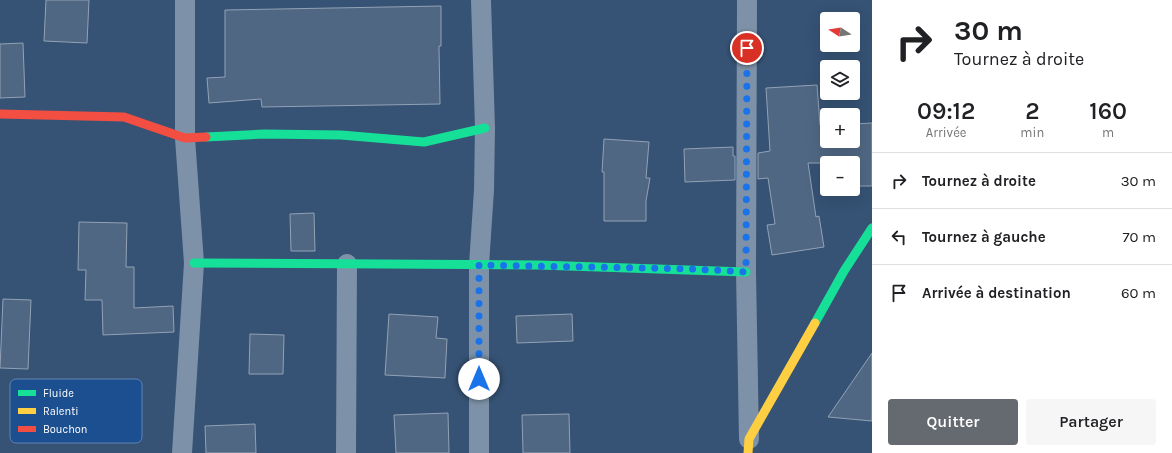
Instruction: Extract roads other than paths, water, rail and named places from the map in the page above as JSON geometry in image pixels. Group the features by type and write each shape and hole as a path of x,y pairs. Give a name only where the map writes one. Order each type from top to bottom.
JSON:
{"street":[{"path":"182,453 194,263 185,138 184,0"},
{"path":"479,453 479,265 484,190 485,128 480,0"},
{"path":"747,0 746,272 748,446"},
{"path":"0,114 124,117 185,138 264,134 341,136 424,142 485,128"},
{"path":"748,446 844,270 872,228"},
{"path":"194,263 479,265 686,269 746,272"},
{"path":"346,453 347,264"}]}
